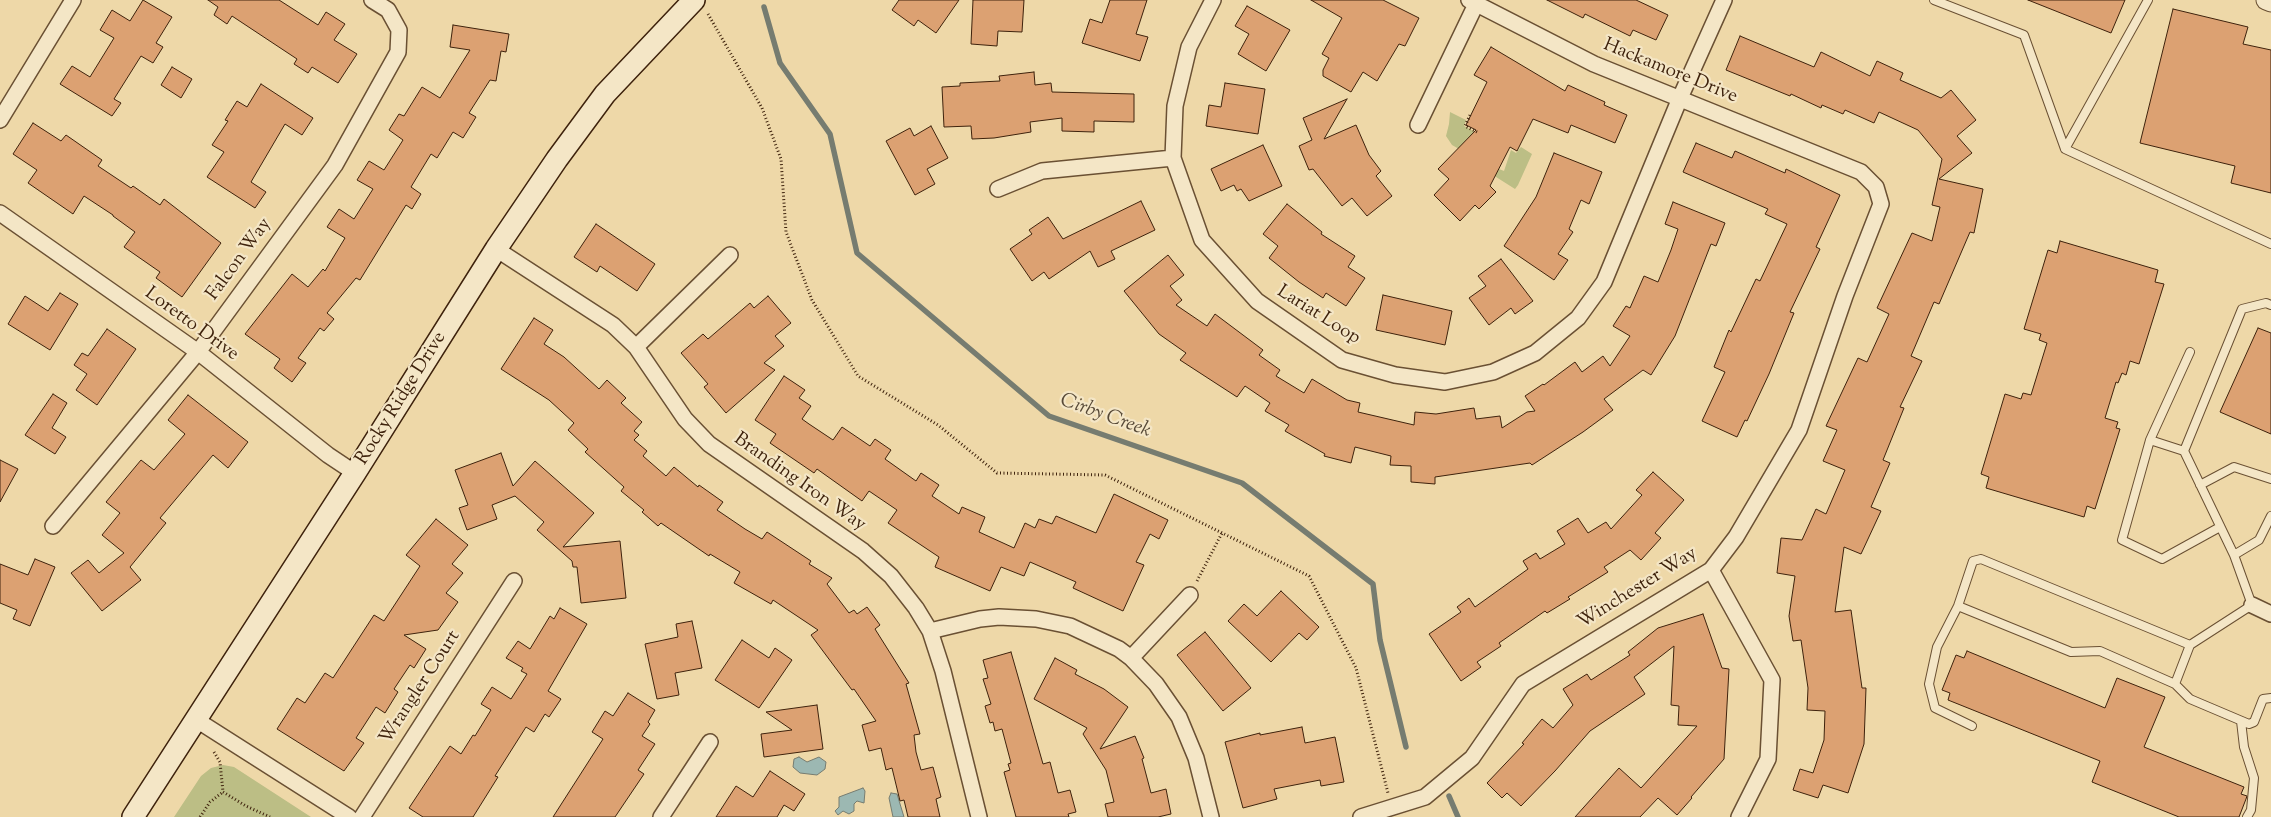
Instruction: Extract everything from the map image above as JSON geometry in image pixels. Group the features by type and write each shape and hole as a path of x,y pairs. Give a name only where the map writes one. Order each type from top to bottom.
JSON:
{"main road":[{"name":"Rocky Ridge Drive","path":"133,817 195,718 355,473 496,249 557,159 605,94 699,4"}],"street":[{"path":"0,120 73,0"},
{"name":"Falcon Way","path":"53,526 198,352 335,165 398,52 400,30 388,10 372,0"},
{"name":"Lariat Loop","path":"1213,0 1189,47 1176,106 1173,158 1202,240 1257,301 1342,360 1395,375 1445,382 1493,372 1535,353 1578,318 1604,282 1680,98 1724,0"},
{"path":"2266,0 2271,2"},
{"path":"1418,125 1474,1"},
{"name":"Hackamore Drive","path":"1474,1 1594,64 1861,172"},
{"path":"998,189 1042,171 1173,158"},
{"name":"Winchester Way","path":"1361,817 1425,797 1472,758 1523,684 1710,570 1736,536 1799,430 1845,296 1881,204 1876,187 1861,172"},
{"name":"Loretto Drive","path":"0,214 198,352 328,456 355,473"},
{"name":"Branding Iron Way","path":"496,249 599,314 636,347 696,432 722,454 863,551 890,576 916,608 930,631 943,671 980,817"},
{"path":"636,347 730,255"},
{"path":"1710,570 1772,680 1768,759 1739,817"},
{"name":"Wrangler Court","path":"362,817 514,581"},
{"path":"1131,658 1190,595"},
{"path":"2252,605 2271,614"},
{"path":"930,631 980,619 999,617 1036,618 1070,626 1088,633 1131,658 1162,691 1179,717 1196,758 1212,817"},
{"path":"195,718 349,817"},
{"path":"661,817 710,742"}],"lane":[{"path":"1934,0 2024,35 2065,149 2271,244"},
{"path":"2065,149 2148,0"},
{"path":"2184,451 2242,309 2266,303 2271,305"},
{"path":"2190,352 2150,440 2122,540 2162,559 2220,526"},
{"path":"2150,440 2184,451 2234,555 2252,605 2190,645 2175,684"},
{"path":"2200,485 2234,468 2271,479"},
{"path":"2234,555 2259,540 2271,516"},
{"path":"1972,726 1935,708 1929,684 1937,648 1958,606 1973,561 1980,560 2190,645"},
{"path":"1958,606 2071,652 2100,652 2175,684 2190,698 2249,724 2254,722 2263,699 2271,698"},
{"path":"2242,721 2244,747 2254,778 2251,810 2247,817"}],"path":[{"path":"699,4 762,108 781,159 786,232 812,300 858,376 938,425 997,473 1105,475 1309,576 1356,668 1392,808"},
{"path":"1470,115 1465,126 1477,132"},
{"path":"1190,595 1222,533"},
{"path":"212,748 220,762 223,792"},
{"path":"200,817 210,802 223,792"},
{"path":"223,792 246,806 270,817"}],"green space":[{"path":"1450,112 1466,120 1464,126 1477,133 1459,149 1452,145 1446,136"},
{"path":"1521,147 1532,154 1515,189 1474,163 1477,160 1498,171 1499,169 1504,171 1511,150 1516,153"},
{"path":"223,765 234,767 311,817 174,817 201,776 211,768"}],"water":[{"path":"799,757 807,762 819,757 826,762 825,769 817,775 800,773 793,767 794,759"},
{"path":"863,788 865,791 864,803 857,801 854,804 854,811 849,814 843,811 838,815 835,811 839,807 839,797"},
{"path":"891,793 897,794 904,817 893,817 889,798"}],"building":[{"path":"143,0 172,17 156,43 163,47 153,63 141,56 114,99 121,103 112,116 60,84 72,66 90,77 114,38 100,30 112,10 130,21"},
{"path":"208,0 279,0 318,25 326,12 345,24 334,40 357,54 338,83 312,67 308,73 294,64 297,59 232,16 227,24 214,15 218,7"},
{"path":"899,0 959,0 936,33 918,20 914,26 892,10"},
{"path":"973,0 1024,0 1022,32 998,31 997,46 971,44"},
{"path":"1110,0 1147,0 1136,34 1148,37 1140,61 1082,43 1090,19 1102,23"},
{"path":"1311,0 1383,0 1419,18 1405,46 1399,44 1377,81 1363,72 1351,92 1323,76 1323,70 1329,58 1322,54 1342,18"},
{"path":"1547,0 1636,0 1668,15 1656,40 1633,30 1630,36 1585,14 1583,18"},
{"path":"2028,0 2125,0 2111,33"},
{"path":"1247,6 1290,30 1266,71 1238,54 1249,34 1235,26"},
{"path":"2173,9 2248,27 2243,44 2271,50 2271,193 2231,183 2235,166 2140,143"},
{"path":"453,25 509,34 506,52 501,51 496,81 490,80 469,113 476,117 463,138 453,132 437,158 431,154 411,187 421,194 412,209 406,205 360,280 356,278 327,313 334,319 324,331 320,328 298,358 306,363 292,382 274,368 280,359 245,334 292,274 308,287 323,269 325,271 345,238 327,227 339,209 354,219 373,189 357,180 369,161 384,170 403,140 389,130 399,114 404,116 422,87 440,98 470,50 450,47"},
{"path":"1740,36 1814,67 1821,52 1870,76 1877,61 1903,73 1900,80 1941,98 1951,90 1976,120 1957,136 1972,153 1939,179 1983,189 1974,233 1970,232 1939,304 1934,302 1911,356 1922,361 1900,407 1904,408 1883,460 1890,463 1871,507 1881,511 1861,554 1844,547 1835,612 1851,610 1862,688 1866,688 1864,744 1848,793 1823,785 1818,798 1793,790 1800,769 1813,773 1824,740 1825,711 1807,710 1808,688 1801,640 1793,641 1789,616 1795,576 1777,573 1781,538 1802,540 1816,509 1826,514 1845,470 1823,461 1837,430 1826,426 1858,358 1867,362 1889,314 1877,308 1912,233 1932,241 1940,207 1932,205 1942,159 1918,130 1879,112 1874,123 1845,110 1843,114 1822,105 1821,108 1791,94 1790,96 1726,70"},
{"path":"1491,47 1565,91 1568,85 1605,102 1604,105 1627,115 1615,143 1571,125 1568,133 1533,119 1517,151 1510,147 1490,186 1496,192 1479,209 1475,205 1460,221 1434,195 1449,179 1438,169 1476,130 1466,125 1487,82 1474,75"},
{"path":"172,67 192,79 181,98 161,85"},
{"path":"1034,72 1035,85 1051,83 1052,92 1134,94 1134,122 1094,121 1094,132 1062,131 1062,118 1030,122 1031,132 994,138 972,139 971,126 944,127 942,87 960,86 960,83 1000,81 999,76"},
{"path":"1225,83 1265,89 1258,134 1206,126 1209,105 1221,107"},
{"path":"261,84 313,118 302,135 285,124 251,182 266,192 255,208 207,177 224,152 212,145 228,121 225,120 237,101 247,107"},
{"path":"1347,99 1324,139 1356,125 1369,155 1381,171 1376,176 1392,196 1367,216 1352,198 1342,206 1313,169 1309,170 1299,146 1312,140 1303,118"},
{"path":"33,123 61,141 66,135 102,160 98,166 131,188 133,186 160,205 164,199 221,243 182,297 156,278 160,272 124,247 135,232 113,215 84,196 73,214 28,183 37,170 13,154"},
{"path":"931,126 948,158 927,169 935,184 915,195 886,141 910,128 914,136"},
{"path":"1696,143 1732,158 1735,151 1785,173 1786,169 1840,195 1816,247 1820,249 1790,312 1794,313 1769,374 1747,421 1745,420 1737,437 1702,421 1725,372 1714,367 1729,330 1731,332 1756,279 1760,281 1787,224 1765,214 1768,209 1683,172"},
{"path":"1263,145 1282,186 1249,201 1241,189 1237,191 1234,185 1221,191 1211,169"},
{"path":"1554,153 1602,172 1589,204 1581,200 1569,229 1573,232 1558,254 1568,260 1554,280 1504,246 1536,197"},
{"path":"1141,201 1155,230 1111,251 1115,259 1098,267 1090,251 1049,279 1044,272 1032,281 1010,249 1032,234 1029,230 1048,217 1063,239"},
{"path":"1673,202 1725,223 1716,246 1711,244 1675,336 1651,375 1643,370 1604,399 1613,410 1532,465 1530,463 1435,477 1435,484 1411,482 1411,466 1390,465 1391,456 1355,447 1351,463 1324,456 1325,454 1285,431 1289,425 1265,411 1270,403 1245,386 1237,397 1180,360 1186,353 1159,334 1124,291 1168,255 1184,275 1170,286 1182,300 1176,305 1207,326 1215,314 1263,350 1259,355 1280,370 1276,376 1304,393 1312,379 1347,400 1360,403 1358,412 1414,425 1415,412 1436,414 1474,408 1476,419 1500,416 1502,428 1527,412 1535,411 1525,396 1544,385 1575,362 1582,372 1603,356 1610,366 1630,336 1613,326 1626,306 1630,308 1644,276 1658,282 1671,250 1678,229 1665,224"},
{"path":"1287,204 1322,232 1321,234 1355,256 1348,267 1365,278 1346,306 1326,293 1323,298 1269,258 1278,246 1263,234"},
{"path":"596,224 655,264 637,291 600,266 597,272 574,257"},
{"path":"2060,241 2158,270 2155,282 2164,284 2139,364 2130,361 2126,375 2122,373 2118,383 2116,382 2105,418 2118,422 2116,428 2120,429 2095,509 2087,506 2084,517 1986,488 1989,477 1981,474 2005,394 2021,399 2023,393 2031,395 2047,343 2039,340 2041,334 2024,329 2048,250 2057,253"},
{"path":"1501,259 1533,301 1515,314 1511,308 1489,325 1469,298 1486,286 1478,276"},
{"path":"60,293 78,304 50,350 8,324 25,296 48,311"},
{"path":"1383,295 1452,311 1445,345 1376,330"},
{"path":"768,296 791,323 775,336 784,346 764,363 775,370 726,413 704,387 708,384 681,353 703,334 708,339 750,303 754,308"},
{"path":"534,318 553,330 544,344 564,357 599,389 607,380 626,398 621,403 642,422 634,431 639,435 634,440 647,451 643,456 666,476 674,467 698,487 699,485 723,502 717,510 762,539 767,532 811,561 809,564 832,578 827,584 849,613 854,610 857,614 867,607 880,625 875,629 909,683 906,684 920,734 914,735 916,752 921,770 933,767 941,797 936,799 940,817 908,817 904,800 900,801 892,768 886,770 881,748 869,751 862,725 876,721 854,689 852,690 811,635 818,630 773,600 771,604 734,583 740,572 710,554 709,556 661,523 658,526 642,512 644,510 621,491 624,487 585,452 588,449 568,430 574,423 549,400 501,369"},
{"path":"2258,328 2271,333 2271,434 2220,412"},
{"path":"107,329 136,349 97,405 76,390 87,374 74,365 82,353 88,356"},
{"path":"784,376 805,390 799,398 811,406 802,419 833,440 842,427 870,446 875,439 891,450 885,459 916,481 921,473 939,485 932,496 959,514 962,507 985,517 979,532 1014,548 1025,523 1035,528 1039,519 1052,524 1056,516 1096,533 1114,494 1168,520 1159,539 1150,534 1136,562 1144,565 1123,611 1073,588 1076,582 1030,562 1024,576 1001,567 990,591 935,567 939,557 888,523 897,510 869,491 862,501 817,469 814,473 770,443 776,434 755,420"},
{"path":"53,394 67,403 52,428 66,437 55,454 25,435"},
{"path":"188,395 248,442 228,468 213,455 160,518 166,523 130,567 141,580 102,611 71,573 88,560 99,573 124,553 102,535 120,513 106,502 141,460 154,470 185,434 168,420"},
{"path":"501,453 513,486 535,461 594,513 563,547 620,541 626,598 581,603 577,567 573,567 572,561 537,530 544,522 515,496 492,505 497,519 467,530 459,508 468,505 455,470"},
{"path":"0,460 18,469 0,502"},
{"path":"1653,472 1684,500 1655,533 1661,538 1641,560 1630,550 1604,567 1608,572 1568,597 1570,599 1547,613 1545,611 1499,643 1501,646 1477,662 1481,667 1461,681 1429,634 1461,612 1457,607 1469,598 1475,607 1528,569 1523,561 1536,553 1540,559 1565,544 1557,531 1578,518 1588,533 1606,522 1611,529 1642,495 1636,490"},
{"path":"436,519 468,545 452,564 463,573 446,593 458,602 438,630 404,635 426,649 414,668 410,665 394,689 398,692 385,713 376,707 356,738 364,743 344,771 277,729 297,698 305,703 325,673 333,678 374,615 384,621 420,566 406,555"},
{"path":"35,559 55,567 30,626 13,619 17,610 0,603 0,564 28,575"},
{"path":"1281,591 1319,627 1307,640 1299,633 1271,662 1228,621 1244,604 1257,616"},
{"path":"560,608 587,624 548,691 561,699 549,717 545,714 534,732 526,727 495,776 498,777 473,817 423,817 409,808 450,746 461,754 473,735 475,736 491,710 481,704 492,687 511,699 527,674 521,671 523,668 506,658 518,641 530,649 550,616 554,619"},
{"path":"1703,614 1722,668 1729,669 1724,759 1677,815 1658,798 1640,817 1575,817 1619,768 1641,788 1697,726 1678,725 1679,706 1671,705 1674,646 1634,677 1645,694 1590,731 1521,806 1507,793 1502,798 1487,783 1524,744 1522,743 1542,719 1553,728 1573,705 1563,689 1587,674 1591,680 1630,655 1628,652 1658,628"},
{"path":"692,621 702,668 675,673 679,695 657,699 645,644 678,637 676,624"},
{"path":"1205,632 1251,688 1223,711 1177,655"},
{"path":"742,640 769,658 775,648 792,660 759,708 715,680"},
{"path":"1967,651 2105,708 2117,678 2165,697 2144,747 2244,787 2241,794 2247,796 2239,817 2179,817 2092,782 2100,761 1948,700 1950,693 1942,690 1956,655 1964,658"},
{"path":"1011,652 1043,764 1050,762 1058,793 1070,790 1076,812 1068,814 1069,817 1016,817 1004,772 1010,770 1008,764 1011,763 1002,729 995,731 993,722 990,723 985,706 991,704 983,679 988,678 983,660"},
{"path":"1055,658 1077,670 1075,674 1104,689 1128,707 1100,749 1135,736 1144,758 1142,759 1151,793 1166,789 1171,814 1158,817 1108,817 1105,804 1114,802 1106,770 1083,734 1087,728 1034,699"},
{"path":"628,693 655,710 648,722 650,724 642,736 655,744 638,770 644,774 615,817 553,817 603,739 592,732 605,711 613,716"},
{"path":"817,705 823,749 764,757 761,734 792,730 766,712"},
{"path":"1302,727 1305,743 1335,737 1344,782 1321,786 1320,780 1274,789 1277,799 1243,808 1225,742 1260,733 1260,735"},
{"path":"770,771 805,794 794,811 784,805 777,817 716,817 736,786 753,797"}],"waterway":[{"name":"Cirby Creek","path":"764,7 780,63 830,134 857,253 1049,416 1242,483 1373,584 1380,640 1406,747"},
{"name":"Cirby Creek","path":"1449,796 1458,817"}]}
